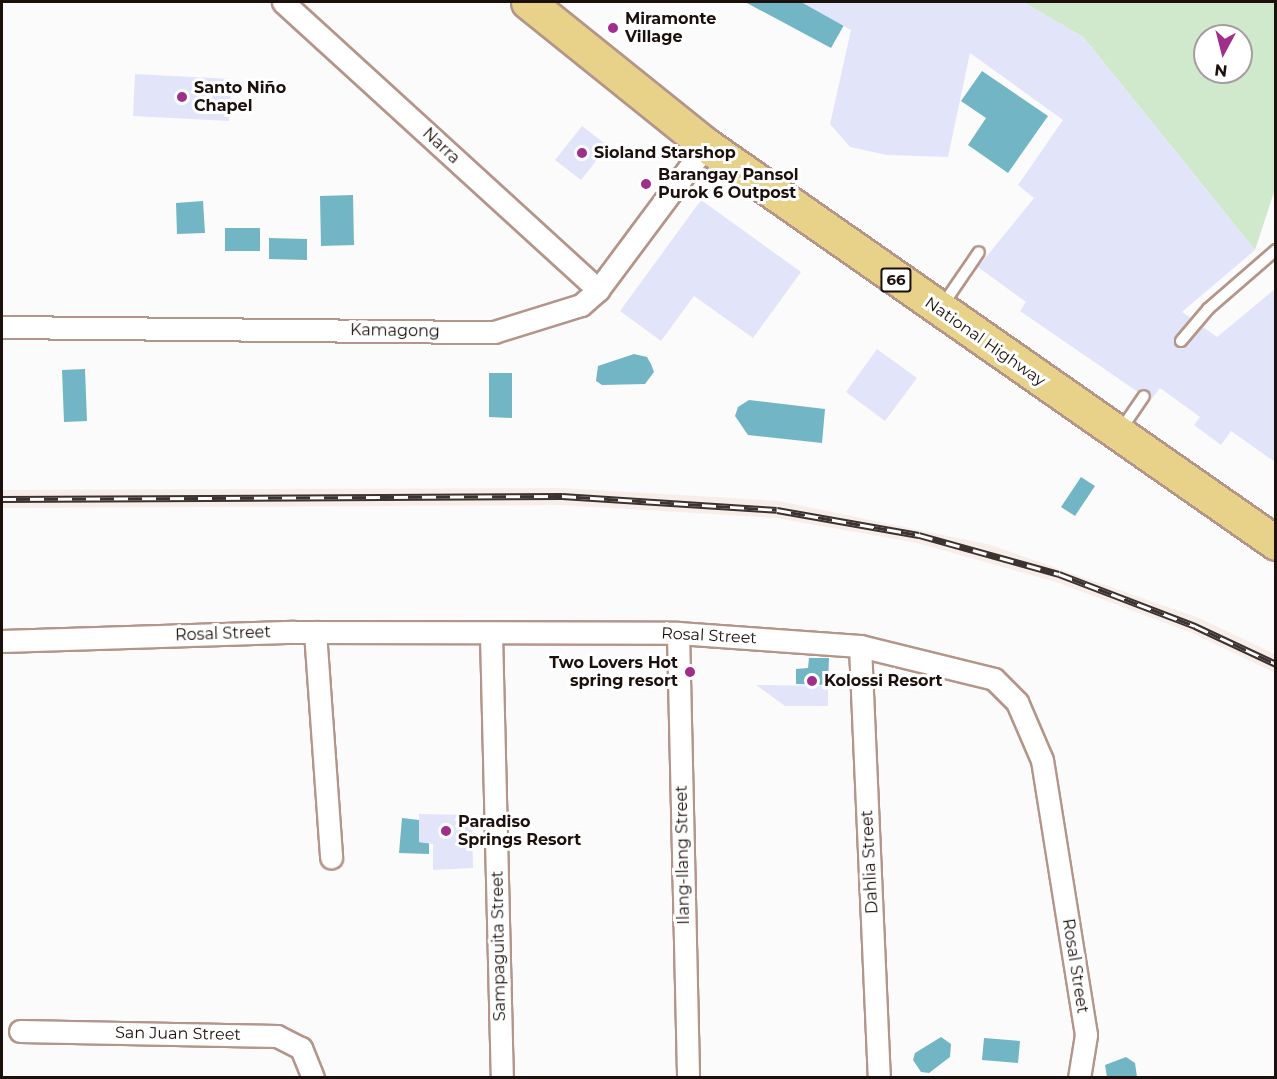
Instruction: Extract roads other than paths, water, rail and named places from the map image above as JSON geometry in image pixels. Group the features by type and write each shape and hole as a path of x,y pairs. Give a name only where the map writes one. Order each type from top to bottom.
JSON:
{"main road":[{"name":"National Highway","path":"528,2 706,145 939,311 1275,543"}],"street":[{"name":"Narra","path":"283,2 598,290"},
{"name":"Kamagong","path":"2,327 494,332 581,305 598,290 706,145"},
{"name":"Rosal Street","path":"2,641 315,632 678,633 860,645 994,679 1017,702 1042,760 1086,1035 1078,1077"},
{"path":"315,632 331,857"},
{"name":"Ilang-Ilang Street","path":"678,633 688,1077"},
{"name":"Sampaguita Street","path":"491,634 502,1077"},
{"name":"Dahlia Street","path":"860,645 879,1077"},
{"name":"San Juan Street","path":"20,1031 277,1036 301,1048 313,1077"}],"lane":[{"path":"1181,341 1208,309 1275,250"},
{"path":"939,311 979,252"},
{"path":"1117,435 1144,396"}],"water":[{"path":"745,2 857,2 831,48"},
{"path":"982,71 1048,116 1008,173 968,145 986,118 961,101"},
{"path":"353,195 354,245 321,246 320,196"},
{"path":"203,201 205,233 177,234 176,203"},
{"path":"225,228 260,228 260,251 225,251"},
{"path":"269,238 307,239 307,260 269,259"},
{"path":"634,354 647,357 654,372 645,384 602,385 596,381 598,366"},
{"path":"85,369 87,421 64,422 62,370"},
{"path":"489,373 512,373 512,418 489,417"},
{"path":"749,400 825,409 822,443 748,435 735,416 738,407"},
{"path":"1081,477 1095,486 1075,516 1061,507"},
{"path":"809,658 829,658 828,685 796,684 796,669 808,668"},
{"path":"402,818 419,820 419,842 429,843 429,854 399,853"},
{"path":"941,1037 951,1044 950,1057 929,1073 921,1072 913,1060 915,1053"},
{"path":"984,1038 1020,1041 1018,1063 982,1060"},
{"path":"1126,1057 1135,1063 1137,1077 1107,1077 1105,1065"}],"railway":[{"path":"2,499 562,496 777,510 919,535 1059,574 1195,626 1276,664"}],"place":[{"name":"Miramonte Village","path":"613,28"},
{"name":"Santo Niño Chapel","path":"182,97"},
{"name":"Sioland Starshop","path":"582,153"},
{"name":"Barangay Pansol Purok 6 Outpost","path":"646,184"},
{"name":"Two Lovers Hot spring resort","path":"690,672"},
{"name":"Kolossi Resort","path":"812,681"},
{"name":"Paradiso Springs Resort","path":"446,831"}]}
